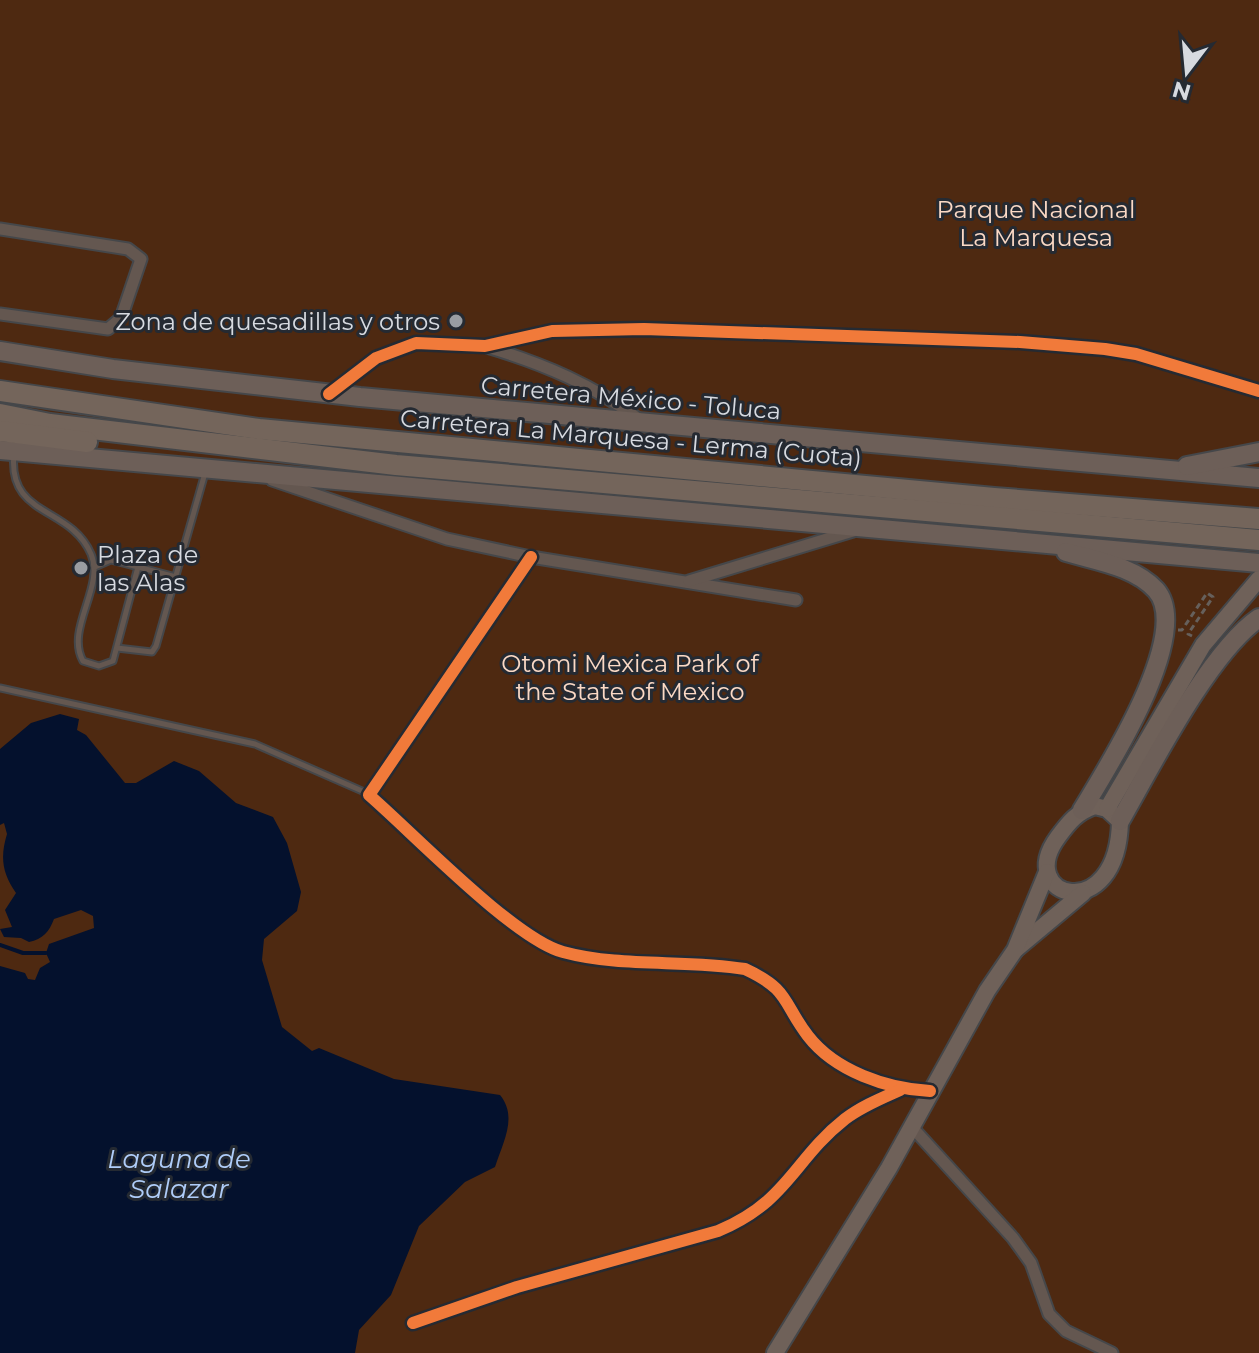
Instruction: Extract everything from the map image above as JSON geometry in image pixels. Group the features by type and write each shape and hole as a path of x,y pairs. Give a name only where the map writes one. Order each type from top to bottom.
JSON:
{"highway":[{"name":"Carretera La Marquesa - Lerma (Cuota)","path":"0,391 275,431 978,497 1259,519"},
{"name":"Carretera La Marquesa - Lerma (Cuota)","path":"0,414 50,424 396,465 1259,540"},
{"path":"0,431 311,467 396,465"}],"main road":[{"name":"Carretera México - Toluca","path":"0,351 113,369 329,394 1259,478"},
{"path":"7,451 207,468 260,476 872,525 1259,563"},
{"path":"1164,471 1259,452"},
{"path":"775,1353 911,1126 987,991 1015,950 1047,872 1054,842 1082,810 1113,759 1150,681 1166,629 1159,593 1144,579 1124,569 1021,539"},
{"path":"1015,950 1083,893 1097,885 1108,871 1119,838 1113,815 1174,689 1203,645 1259,579"},
{"path":"1113,815 1234,640 1259,618"},
{"path":"1082,810 1095,806 1113,815"},
{"path":"1047,872 1061,891 1083,893"}],"street":[{"path":"0,229 128,249 141,259 121,318 108,329 0,314"},
{"path":"329,394 376,358 416,343 485,346 552,331 644,329 1020,342 1136,354 1259,391"},
{"path":"485,346 553,369 608,396 647,425"},
{"path":"260,476 373,517 447,539 531,557 796,600"},
{"path":"685,582 872,525"},
{"path":"531,557 369,795 498,910 559,951 596,958 745,969 767,979 789,1002 806,1033 823,1054 900,1090 930,1091"},
{"path":"413,1323 517,1287 718,1231 748,1219 785,1187 844,1119 900,1090"},
{"path":"911,1126 1013,1238 1031,1263 1049,1314 1066,1331 1112,1353"}],"lane":[{"path":"7,451 15,486 73,530 84,542 95,567 78,654 83,661 99,666 113,661 138,567"},
{"path":"117,648 152,652 207,468"},
{"path":"95,567 111,560 176,577"},
{"path":"0,688 255,744 369,795"}],"path":[{"path":"1182,630 1207,593 1213,597 1188,634 1203,645"}],"green space":[{"name":"Otomi Mexica Park of the State of Mexico","path":"0,0 1259,0 1259,1353 0,1353"}],"water":[{"name":"Laguna de Salazar","path":"60,714 79,719 77,730 86,735 125,783 136,783 174,761 199,771 236,803 273,817 287,843 301,892 297,911 264,939 262,960 282,1027 312,1051 319,1048 394,1079 500,1095 505,1103 507,1130 495,1167 465,1182 419,1226 391,1295 359,1330 355,1353 0,1353 0,966 25,973 28,979 35,980 40,968 50,962 46,953 49,944 94,928 93,916 81,910 54,919 45,934 34,941 4,937 0,929 12,927 5,910 16,893 4,865 3,850 7,834 4,823 0,825 0,749 31,723"}],"waterway":[{"path":"0,945 23,953 46,953"}],"cycle path":[{"path":"329,394 376,358 416,343 485,346 552,331 644,329 1020,342 1105,349 1136,354 1259,391"},
{"path":"531,557 369,795 491,906 542,943 563,952 608,960 745,969 778,990 808,1036 832,1059 880,1082 930,1091"},
{"path":"413,1323 517,1287 718,1231 742,1219 776,1193 845,1119 900,1090"}],"place":[{"name":"Zona de quesadillas y otros","path":"456,321"},
{"name":"Plaza de las Alas","path":"81,568"}],"park label":[{"name":"Parque Nacional La Marquesa","path":"1036,223"}]}
